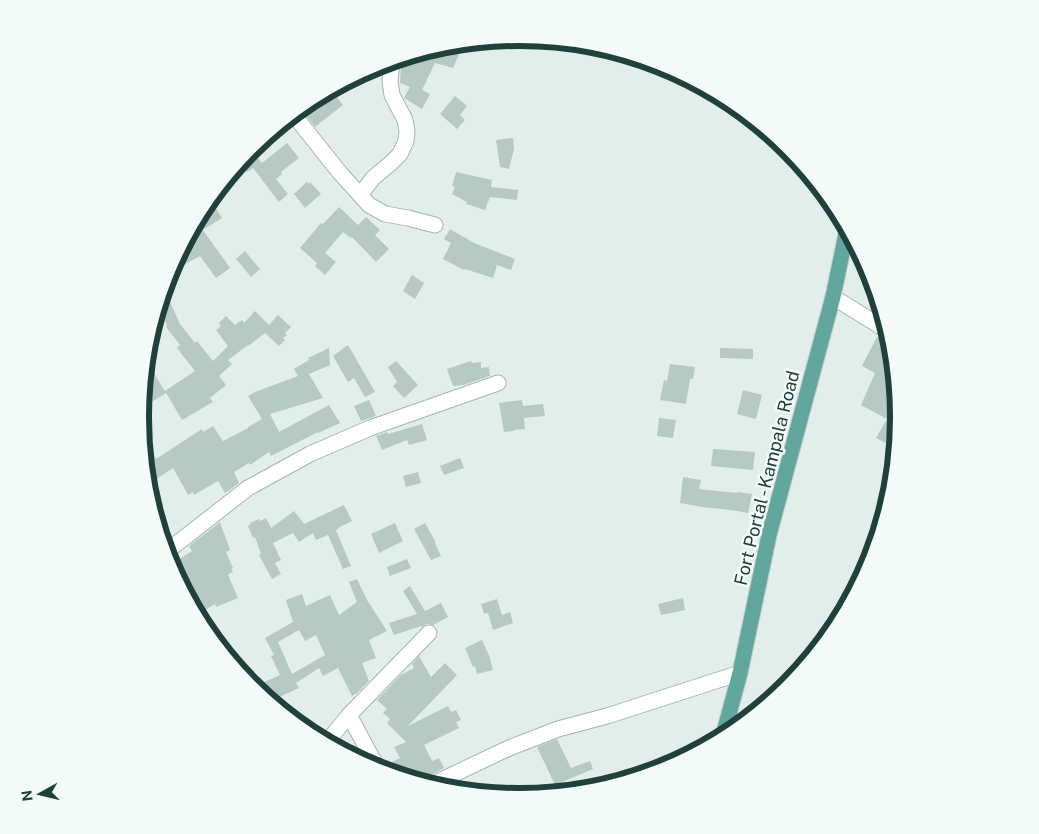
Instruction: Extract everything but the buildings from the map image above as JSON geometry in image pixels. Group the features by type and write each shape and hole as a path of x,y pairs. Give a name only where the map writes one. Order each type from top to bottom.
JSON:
{"main road":[{"name":"Fort Portal - Kampala Road","path":"726,724 740,672 768,535 834,297 845,240"}],"street":[{"path":"360,195 377,175 400,154 406,142 406,120 395,102 390,81 391,69"},
{"path":"298,120 340,173 369,205 385,214 435,225"},
{"path":"834,297 879,325"},
{"path":"172,547 248,488 310,454 370,428 498,383"},
{"path":"332,736 349,715 429,633"},
{"path":"442,780 509,748 558,729 607,716 740,672"},
{"path":"349,715 372,757"}]}
